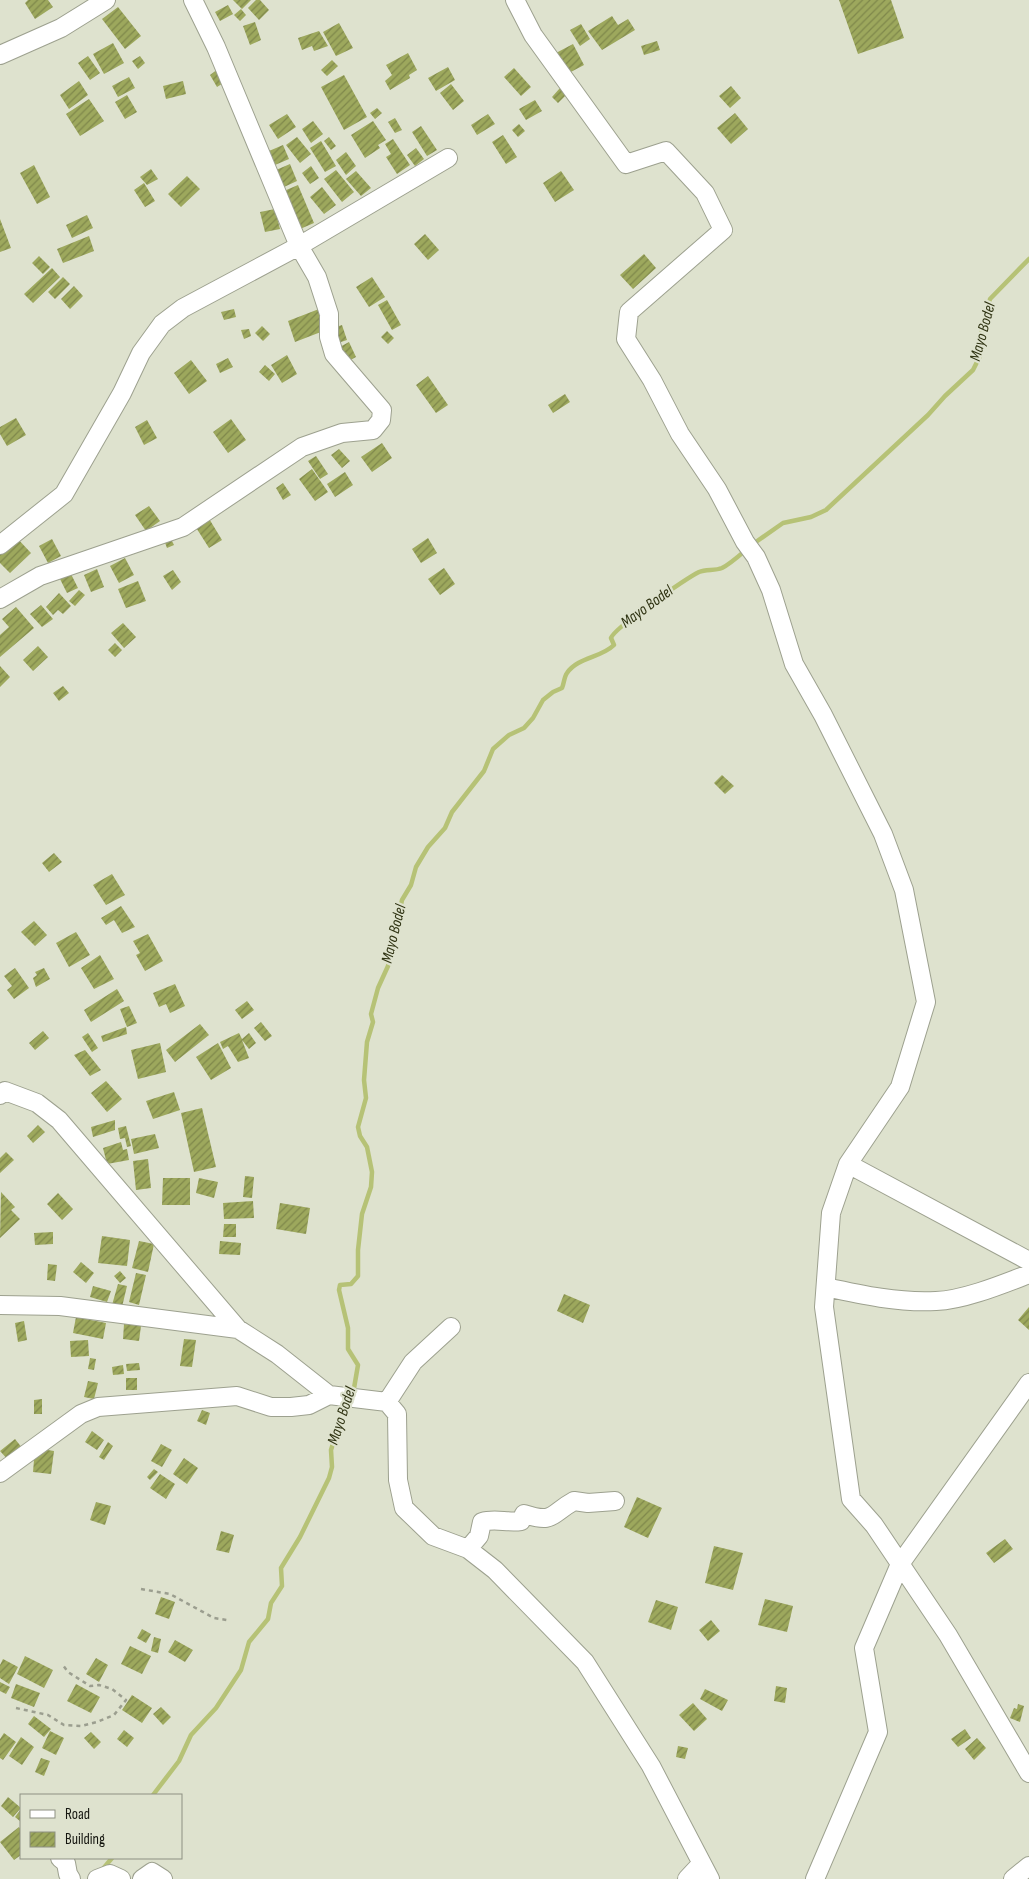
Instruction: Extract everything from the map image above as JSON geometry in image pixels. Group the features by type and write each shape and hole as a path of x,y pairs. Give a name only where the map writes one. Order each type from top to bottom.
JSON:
{"street":[{"path":"0,54 61,28 106,0"},
{"path":"0,599 40,576 183,527 302,447 342,433 373,430 381,420 382,410 334,354 329,337 329,314 317,277 299,246 216,47 193,0"},
{"path":"514,0 533,35 626,164 666,151 705,192 723,230 629,312 626,340 652,380 680,434 717,489 745,542 756,556 771,590 794,664 823,715 883,834 904,890 926,1002 900,1086 848,1164 831,1212 824,1307 851,1498 874,1526 948,1635 1029,1773"},
{"path":"0,545 64,494 122,393 141,353 162,324 183,308 299,246 448,158"},
{"path":"2,1091 37,1103 60,1120 238,1329 344,1397"},
{"path":"848,1164 1029,1261"},
{"path":"826,1287 895,1300 938,1301 987,1289 1029,1274"},
{"path":"0,1304 60,1306 238,1329"},
{"path":"386,1402 413,1362 451,1327"},
{"path":"815,1879 878,1732 864,1648 900,1564 1029,1383"},
{"path":"0,1473 81,1414 98,1408 237,1396 271,1407 291,1408 344,1397 386,1402 397,1414 398,1480 404,1508 433,1536 468,1549 495,1570 585,1662 651,1766 705,1871 687,1879"},
{"path":"468,1549 479,1536 482,1522 494,1519 508,1523 520,1521 524,1514 540,1519 551,1518 574,1501 588,1504 615,1501"},
{"path":"61,1859 66,1863 71,1879"},
{"path":"1013,1879 1029,1866"},
{"path":"142,1879 152,1872 163,1879"},
{"path":"100,1878 110,1874 121,1879"}],"path":[{"path":"141,1589 170,1594 214,1618 227,1620"},
{"path":"16,1708 48,1714 64,1725 81,1726 114,1715 126,1700 112,1689 99,1685 90,1686 68,1672 62,1664"}],"building":[{"path":"28,0 48,0 53,7 35,19 25,3"},
{"path":"233,0 251,0 242,9"},
{"path":"256,0 260,0 269,10 259,20 248,8"},
{"path":"839,0 891,0 904,38 858,54"},
{"path":"228,5 233,14 220,21 215,12"},
{"path":"118,7 141,36 125,49 102,19"},
{"path":"241,9 246,15 240,21 234,15"},
{"path":"612,16 618,25 628,19 635,30 602,50 588,31"},
{"path":"255,22 261,40 250,45 243,26"},
{"path":"339,23 353,48 336,56 323,32"},
{"path":"581,24 590,39 580,46 570,30"},
{"path":"319,31 328,46 314,51 312,46 302,50 298,38"},
{"path":"657,41 660,50 644,55 641,46"},
{"path":"113,43 124,63 104,74 93,54"},
{"path":"573,44 584,65 567,74 556,53"},
{"path":"408,53 417,70 409,75 410,78 390,90 385,81 392,75 386,65"},
{"path":"88,56 100,73 90,80 78,63"},
{"path":"140,56 145,63 138,69 132,61"},
{"path":"332,60 338,66 327,76 321,70"},
{"path":"448,67 455,80 436,91 428,78"},
{"path":"514,68 531,87 521,96 504,77"},
{"path":"218,69 225,82 217,87 210,75"},
{"path":"344,75 367,117 344,130 321,87"},
{"path":"129,77 135,88 118,97 112,86"},
{"path":"79,81 88,95 69,109 60,95"},
{"path":"183,81 186,94 166,99 163,86"},
{"path":"451,84 464,101 453,110 440,93"},
{"path":"731,86 741,98 730,108 719,96"},
{"path":"560,88 567,94 558,103 552,97"},
{"path":"127,95 137,112 125,119 115,102"},
{"path":"89,99 104,121 80,136 66,114"},
{"path":"535,100 542,111 526,120 519,109"},
{"path":"377,108 382,113 375,119 370,113"},
{"path":"735,113 748,129 731,144 717,128"},
{"path":"287,114 296,127 278,139 269,125"},
{"path":"488,114 495,124 477,135 471,125"},
{"path":"395,118 402,130 395,133 388,122"},
{"path":"313,121 323,134 311,143 302,129"},
{"path":"373,121 386,140 378,145 380,148 365,158 351,135"},
{"path":"519,124 525,131 518,137 512,130"},
{"path":"421,126 437,150 427,156 412,132"},
{"path":"503,135 517,157 506,164 492,142"},
{"path":"297,137 311,154 300,163 286,145"},
{"path":"329,137 336,146 331,150 324,141"},
{"path":"393,139 410,165 397,174 386,157 391,154 385,144"},
{"path":"321,141 336,166 325,172 310,148"},
{"path":"283,145 289,159 275,165 269,151"},
{"path":"416,148 424,159 415,166 407,155"},
{"path":"346,152 356,166 346,175 336,160"},
{"path":"290,164 297,181 284,187 276,170"},
{"path":"34,165 50,197 37,204 20,173"},
{"path":"311,166 319,178 310,184 302,173"},
{"path":"151,169 158,179 147,185 140,177"},
{"path":"336,170 354,192 342,202 324,179"},
{"path":"356,171 371,188 361,196 346,179"},
{"path":"561,171 574,190 555,202 543,183"},
{"path":"187,176 200,189 181,207 168,194"},
{"path":"144,183 155,201 145,207 134,190"},
{"path":"298,185 314,223 300,229 284,191"},
{"path":"322,187 336,205 324,214 310,197"},
{"path":"275,209 280,229 265,232 260,212"},
{"path":"87,215 93,228 72,238 66,225"},
{"path":"0,219 11,248 0,252"},
{"path":"425,234 439,250 428,260 414,244"},
{"path":"89,236 94,251 63,263 57,249"},
{"path":"644,254 656,268 633,289 620,275"},
{"path":"39,256 50,267 43,274 32,263"},
{"path":"52,268 60,277 33,303 24,294"},
{"path":"63,277 70,284 55,299 48,292"},
{"path":"372,277 385,297 369,307 356,287"},
{"path":"74,286 83,296 70,309 61,299"},
{"path":"387,300 401,325 392,330 378,305"},
{"path":"234,309 236,317 224,320 221,312"},
{"path":"319,309 326,330 295,342 288,321"},
{"path":"342,325 347,340 335,344 330,329"},
{"path":"262,326 270,334 263,341 255,333"},
{"path":"249,329 251,336 244,339 241,330"},
{"path":"387,331 394,338 388,344 381,337"},
{"path":"349,342 356,357 343,364 336,349"},
{"path":"287,355 297,374 282,383 271,365"},
{"path":"228,358 233,367 220,373 216,364"},
{"path":"191,360 207,381 189,394 174,373"},
{"path":"265,365 275,374 269,381 259,372"},
{"path":"428,376 448,405 436,413 416,385"},
{"path":"565,394 570,402 553,413 548,405"},
{"path":"16,418 26,435 7,446 0,434 0,427"},
{"path":"231,419 246,440 228,453 213,432"},
{"path":"147,420 157,438 144,445 135,427"},
{"path":"382,443 392,458 372,472 361,457"},
{"path":"339,449 350,461 342,468 331,455"},
{"path":"316,456 328,474 320,479 308,461"},
{"path":"312,469 328,492 315,501 299,479"},
{"path":"345,472 353,485 335,497 327,484"},
{"path":"283,483 291,495 283,500 276,488"},
{"path":"149,506 160,521 146,531 135,515"},
{"path":"208,517 222,540 209,548 195,526"},
{"path":"16,537 31,553 10,573 0,563 0,552"},
{"path":"170,537 174,545 167,548 164,540"},
{"path":"428,538 437,553 421,563 412,549"},
{"path":"52,539 61,556 48,563 39,546"},
{"path":"125,558 134,575 119,583 110,566"},
{"path":"444,568 455,584 440,595 428,579"},
{"path":"97,569 104,587 91,592 84,575"},
{"path":"173,570 181,582 172,590 163,576"},
{"path":"71,574 78,588 67,593 60,579"},
{"path":"138,581 146,601 126,608 118,589"},
{"path":"79,590 85,595 75,606 69,601"},
{"path":"59,593 71,606 63,614 58,610 53,615 46,607"},
{"path":"41,605 53,619 42,627 30,614"},
{"path":"16,607 34,628 0,657 0,635 9,627 2,619"},
{"path":"123,623 136,637 124,648 111,633"},
{"path":"115,643 122,650 115,657 108,650"},
{"path":"38,646 48,657 33,671 23,660"},
{"path":"0,666 10,677 0,687"},
{"path":"63,686 69,693 59,701 53,693"},
{"path":"722,775 734,786 725,794 714,783"},
{"path":"54,853 62,862 49,872 42,863"},
{"path":"112,874 125,895 106,905 93,885"},
{"path":"121,906 135,927 122,933 114,920 106,925 101,918"},
{"path":"34,921 47,935 35,946 21,932"},
{"path":"76,932 90,955 69,967 56,943"},
{"path":"148,934 163,961 145,971 136,955 140,953 133,941"},
{"path":"100,955 114,979 94,989 81,968"},
{"path":"15,968 29,988 14,999 7,990 12,986 4,976"},
{"path":"44,968 50,979 36,987 33,978 37,975 35,972"},
{"path":"175,984 185,1006 170,1013 166,1004 159,1007 153,993"},
{"path":"117,989 124,1001 91,1022 84,1010"},
{"path":"247,1001 254,1010 242,1019 235,1010"},
{"path":"129,1006 137,1023 127,1027 120,1009"},
{"path":"261,1022 272,1036 265,1041 254,1028"},
{"path":"200,1024 209,1035 175,1062 166,1050"},
{"path":"126,1027 127,1034 103,1042 101,1036"},
{"path":"43,1031 49,1038 35,1050 29,1043"},
{"path":"88,1033 98,1048 92,1052 82,1037"},
{"path":"239,1033 242,1039 249,1033 256,1043 249,1049 242,1040 249,1058 238,1062 228,1046 223,1049 220,1042"},
{"path":"160,1043 166,1072 138,1079 131,1050"},
{"path":"218,1043 231,1068 211,1080 196,1057"},
{"path":"85,1050 101,1070 90,1076 74,1055"},
{"path":"106,1081 122,1099 107,1112 91,1093"},
{"path":"174,1092 180,1110 153,1119 146,1101"},
{"path":"202,1108 216,1167 194,1172 181,1113"},
{"path":"115,1120 115,1130 93,1137 91,1127"},
{"path":"38,1125 45,1132 33,1143 27,1136"},
{"path":"126,1126 131,1146 127,1147 125,1138 120,1139 118,1128"},
{"path":"155,1134 159,1148 134,1154 131,1139"},
{"path":"121,1142 123,1150 127,1149 129,1160 107,1164 103,1148"},
{"path":"6,1152 14,1160 0,1173 0,1158"},
{"path":"148,1159 151,1188 136,1190 133,1161"},
{"path":"245,1176 254,1177 252,1198 243,1197"},
{"path":"163,1178 190,1178 190,1205 162,1205"},
{"path":"199,1178 218,1182 214,1198 196,1193"},
{"path":"1,1192 15,1207 11,1210 20,1219 0,1238"},
{"path":"58,1193 73,1209 62,1220 47,1204"},
{"path":"253,1201 254,1218 224,1219 223,1203"},
{"path":"280,1203 310,1208 306,1234 276,1229"},
{"path":"224,1224 236,1224 236,1237 223,1237"},
{"path":"53,1232 53,1244 35,1245 34,1233"},
{"path":"102,1236 130,1240 127,1266 98,1263"},
{"path":"139,1241 154,1244 148,1272 132,1268"},
{"path":"220,1241 241,1243 240,1255 219,1254"},
{"path":"81,1262 94,1273 86,1283 73,1272"},
{"path":"48,1264 57,1265 55,1281 47,1280"},
{"path":"120,1271 126,1278 120,1283 114,1276"},
{"path":"136,1273 146,1275 139,1305 129,1302"},
{"path":"118,1284 127,1286 122,1307 112,1305"},
{"path":"93,1286 111,1291 107,1302 90,1297"},
{"path":"564,1294 590,1305 583,1323 557,1311"},
{"path":"1029,1307 1029,1330 1018,1320"},
{"path":"76,1317 106,1323 103,1339 73,1333"},
{"path":"24,1321 27,1340 18,1342 15,1323"},
{"path":"124,1324 141,1326 139,1341 123,1339"},
{"path":"184,1339 196,1340 192,1367 180,1366"},
{"path":"88,1340 89,1356 71,1357 70,1341"},
{"path":"90,1358 96,1359 94,1370 88,1369"},
{"path":"139,1363 140,1370 127,1371 126,1364"},
{"path":"123,1365 124,1374 113,1375 112,1367"},
{"path":"126,1378 137,1378 137,1390 126,1390"},
{"path":"88,1381 98,1383 94,1399 84,1397"},
{"path":"42,1399 42,1414 34,1414 34,1400"},
{"path":"202,1410 210,1413 206,1425 197,1421"},
{"path":"92,1431 104,1440 97,1450 85,1442"},
{"path":"15,1439 23,1449 9,1461 0,1451"},
{"path":"108,1442 113,1446 104,1460 99,1457"},
{"path":"161,1444 172,1450 162,1467 151,1461"},
{"path":"35,1448 54,1451 51,1474 33,1472"},
{"path":"184,1458 198,1468 187,1484 173,1474"},
{"path":"154,1469 158,1472 150,1480 147,1477"},
{"path":"160,1474 175,1484 166,1499 150,1488"},
{"path":"637,1497 662,1508 648,1538 624,1527"},
{"path":"96,1502 111,1506 105,1525 90,1520"},
{"path":"221,1531 234,1535 229,1553 216,1550"},
{"path":"1005,1539 1013,1549 994,1563 986,1553"},
{"path":"714,1546 743,1553 733,1590 705,1583"},
{"path":"161,1597 175,1602 169,1619 155,1614"},
{"path":"765,1599 793,1606 787,1632 758,1625"},
{"path":"656,1600 678,1607 671,1630 648,1622"},
{"path":"711,1620 720,1631 708,1641 699,1630"},
{"path":"142,1629 151,1634 146,1643 137,1638"},
{"path":"154,1637 161,1639 158,1653 151,1651"},
{"path":"175,1640 193,1650 185,1662 168,1652"},
{"path":"130,1646 151,1656 142,1674 121,1664"},
{"path":"25,1656 53,1670 44,1688 17,1674"},
{"path":"96,1658 108,1665 99,1682 86,1674"},
{"path":"3,1659 18,1667 9,1684 0,1678 0,1665"},
{"path":"0,1682 10,1687 6,1694 0,1691"},
{"path":"16,1684 40,1693 34,1707 11,1698"},
{"path":"76,1684 100,1697 91,1713 67,1701"},
{"path":"776,1686 787,1688 785,1703 774,1701"},
{"path":"705,1689 728,1700 722,1711 700,1699"},
{"path":"132,1695 152,1708 142,1723 122,1710"},
{"path":"693,1703 707,1719 694,1731 679,1715"},
{"path":"1018,1704 1024,1706 1020,1722 1010,1718 1014,1708 1017,1709"},
{"path":"161,1707 171,1717 163,1725 153,1714"},
{"path":"34,1716 51,1729 44,1737 28,1724"},
{"path":"965,1729 971,1738 958,1747 951,1739"},
{"path":"124,1730 134,1738 127,1747 117,1739"},
{"path":"50,1731 64,1738 56,1755 42,1748"},
{"path":"91,1732 101,1742 94,1749 84,1738"},
{"path":"4,1733 16,1742 3,1760 0,1758 0,1739"},
{"path":"21,1737 34,1747 22,1765 9,1756"},
{"path":"977,1738 986,1748 974,1760 965,1749"},
{"path":"678,1746 688,1748 685,1759 676,1757"},
{"path":"41,1758 50,1761 44,1776 35,1772"},
{"path":"8,1797 20,1809 13,1817 1,1806"},
{"path":"20,1810 20,1821 15,1817"},
{"path":"19,1827 20,1856 14,1860 0,1842"}],"waterway":[{"name":"Mayo Bodel","path":"753,544 783,523 811,517 826,510 928,415 973,370 980,356 982,327 990,299 1029,259"},
{"name":"Mayo Bodel","path":"353,1394 358,1365 348,1349 348,1328 339,1290 340,1285 351,1284 358,1276 358,1250 362,1214 371,1187 372,1172 367,1147 360,1136 358,1127 366,1098 364,1080 367,1042 373,1022 371,1014 378,988 388,966 402,900 411,885 416,867 428,847 445,828 452,812 484,771 493,749 509,735 524,728 533,718 543,700 562,688 566,675 572,668 609,649 614,645 611,638 624,624 681,583 699,572 722,568 747,549"},
{"name":"Mayo Bodel","path":"154,1794 179,1761 191,1735 216,1708 241,1670 249,1642 268,1619 271,1603 282,1586 281,1568 300,1537 329,1478 332,1467 331,1450 340,1421 351,1401"},
{"name":"Mayo Bodel","path":"102,1870 111,1859"}]}
